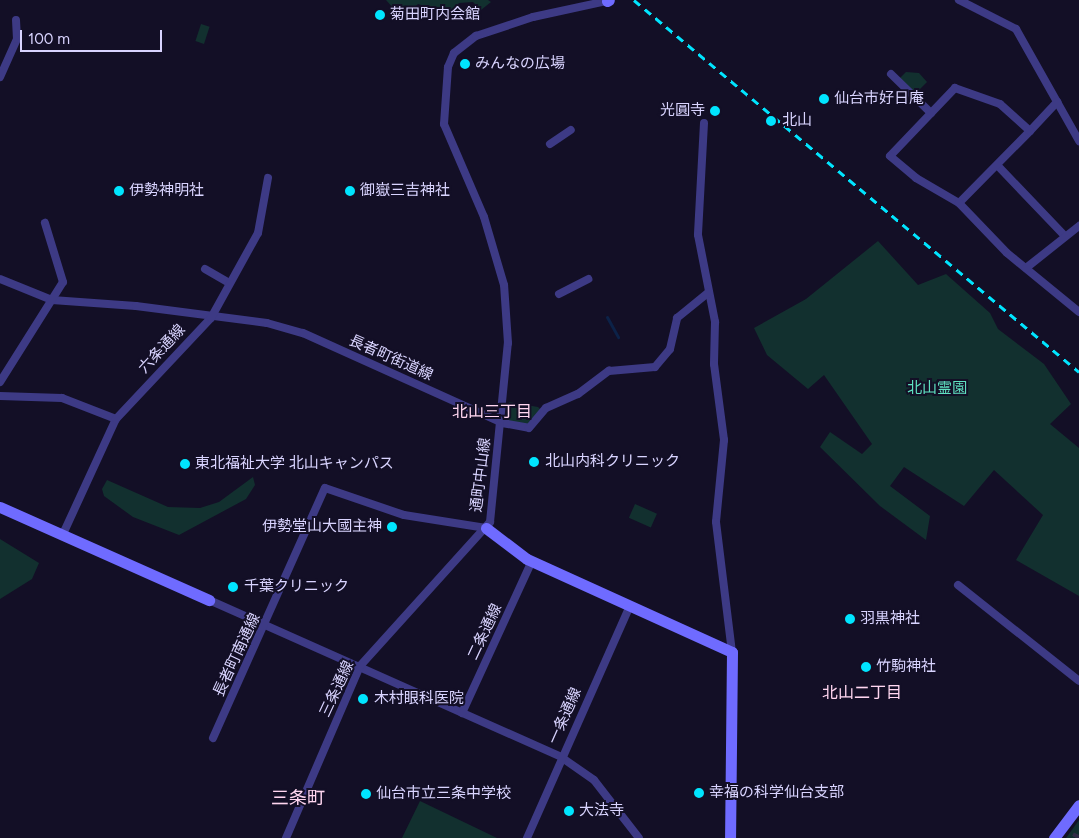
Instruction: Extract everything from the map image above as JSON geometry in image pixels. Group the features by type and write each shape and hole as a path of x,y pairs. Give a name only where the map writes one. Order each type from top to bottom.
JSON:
{"street":[{"path":"959,0 1016,30 1079,141"},
{"name":"通町中山線","path":"608,1 533,17 476,36 458,48 448,68 444,124 484,217 504,286 508,343 502,423 486,528 532,562 732,652"},
{"path":"0,77 17,38 16,20"},
{"path":"891,74 931,113"},
{"path":"1030,131 1000,104 955,88 890,156 916,178 959,203 1026,268 1079,312"},
{"path":"959,203 998,166 1057,102"},
{"path":"704,123 698,235 709,292 724,440 716,522 732,652 730,838"},
{"path":"550,144 571,130"},
{"path":"998,166 1063,234"},
{"name":"六条通線","path":"63,534 116,419 211,318 258,233 268,178"},
{"path":"0,382 63,282 45,224"},
{"path":"1026,268 1063,234 1079,226"},
{"path":"205,269 229,283"},
{"name":"長者町街道線","path":"0,279 52,300 211,318 303,333 502,423 529,428 546,408 578,394 609,372 655,367 670,349 677,318 709,292"},
{"path":"559,294 588,279"},
{"path":"0,396 62,398 116,419"},
{"name":"長者町南通線","path":"213,738 265,627 325,488 404,515 486,528"},
{"path":"0,507 210,600 265,627 360,666 561,757 594,780 639,838"},
{"name":"三条通線","path":"286,838 360,666 486,528"},
{"name":"二条通線","path":"462,713 532,562"},
{"path":"958,585 1079,681"},
{"name":"一条通線","path":"527,838 561,757 630,606"},
{"path":"1054,838 1079,806"}],"green space":[{"path":"386,0 488,0 491,2 481,10 473,2 459,3 449,13 418,4 402,18"},
{"path":"201,24 210,27 204,44 195,41"},
{"path":"906,72 919,73 927,82 914,95 898,80"},
{"name":"北山霊園","path":"878,241 918,285 946,274 990,313 998,329 1044,364 1071,404 1050,424 1079,448 1079,596 1016,560 1043,515 994,470 964,506 904,467 890,486 930,516 926,540 880,506 820,447 830,432 862,454 872,444 824,375 808,389 767,355 754,328 806,299"},
{"path":"509,402 538,407 541,410 528,425 505,421"},
{"path":"253,477 255,485 246,499 179,535 133,517 104,496 102,489 107,480 168,507 200,508 219,502"},
{"path":"635,504 657,514 651,527 629,518"},
{"path":"0,539 39,563 32,579 0,599"},
{"path":"420,801 497,838 402,838"},
{"path":"1079,820 1079,838 1066,838"}],"waterway":[{"path":"607,317 618,337"}],"tunnel":[{"path":"1077,838 1079,834"}],"railway":[{"path":"634,0 1079,372"}],"place":[{"name":"菊田町内会館","path":"380,15"},
{"name":"みんなの広場","path":"465,64"},
{"name":"仙台市好日庵","path":"824,99"},
{"name":"光圓寺","path":"715,111"},
{"name":"北山","path":"771,121"},
{"name":"伊勢神明社","path":"119,191"},
{"name":"御嶽三吉神社","path":"350,191"},
{"name":"北山内科クリニック","path":"534,462"},
{"name":"東北福祉大学 北山キャンパス","path":"185,464"},
{"name":"伊勢堂山大國主神","path":"392,527"},
{"name":"千葉クリニック","path":"233,587"},
{"name":"羽黒神社","path":"850,619"},
{"name":"竹駒神社","path":"866,667"},
{"name":"木村眼科医院","path":"363,699"},
{"name":"幸福の科学仙台支部","path":"699,793"},
{"name":"仙台市立三条中学校","path":"366,794"},
{"name":"大法寺","path":"569,811"}],"district":[{"name":"北山三丁目","path":"492,412"},
{"name":"北山二丁目","path":"862,693"},
{"name":"三条町","path":"298,798"}]}
